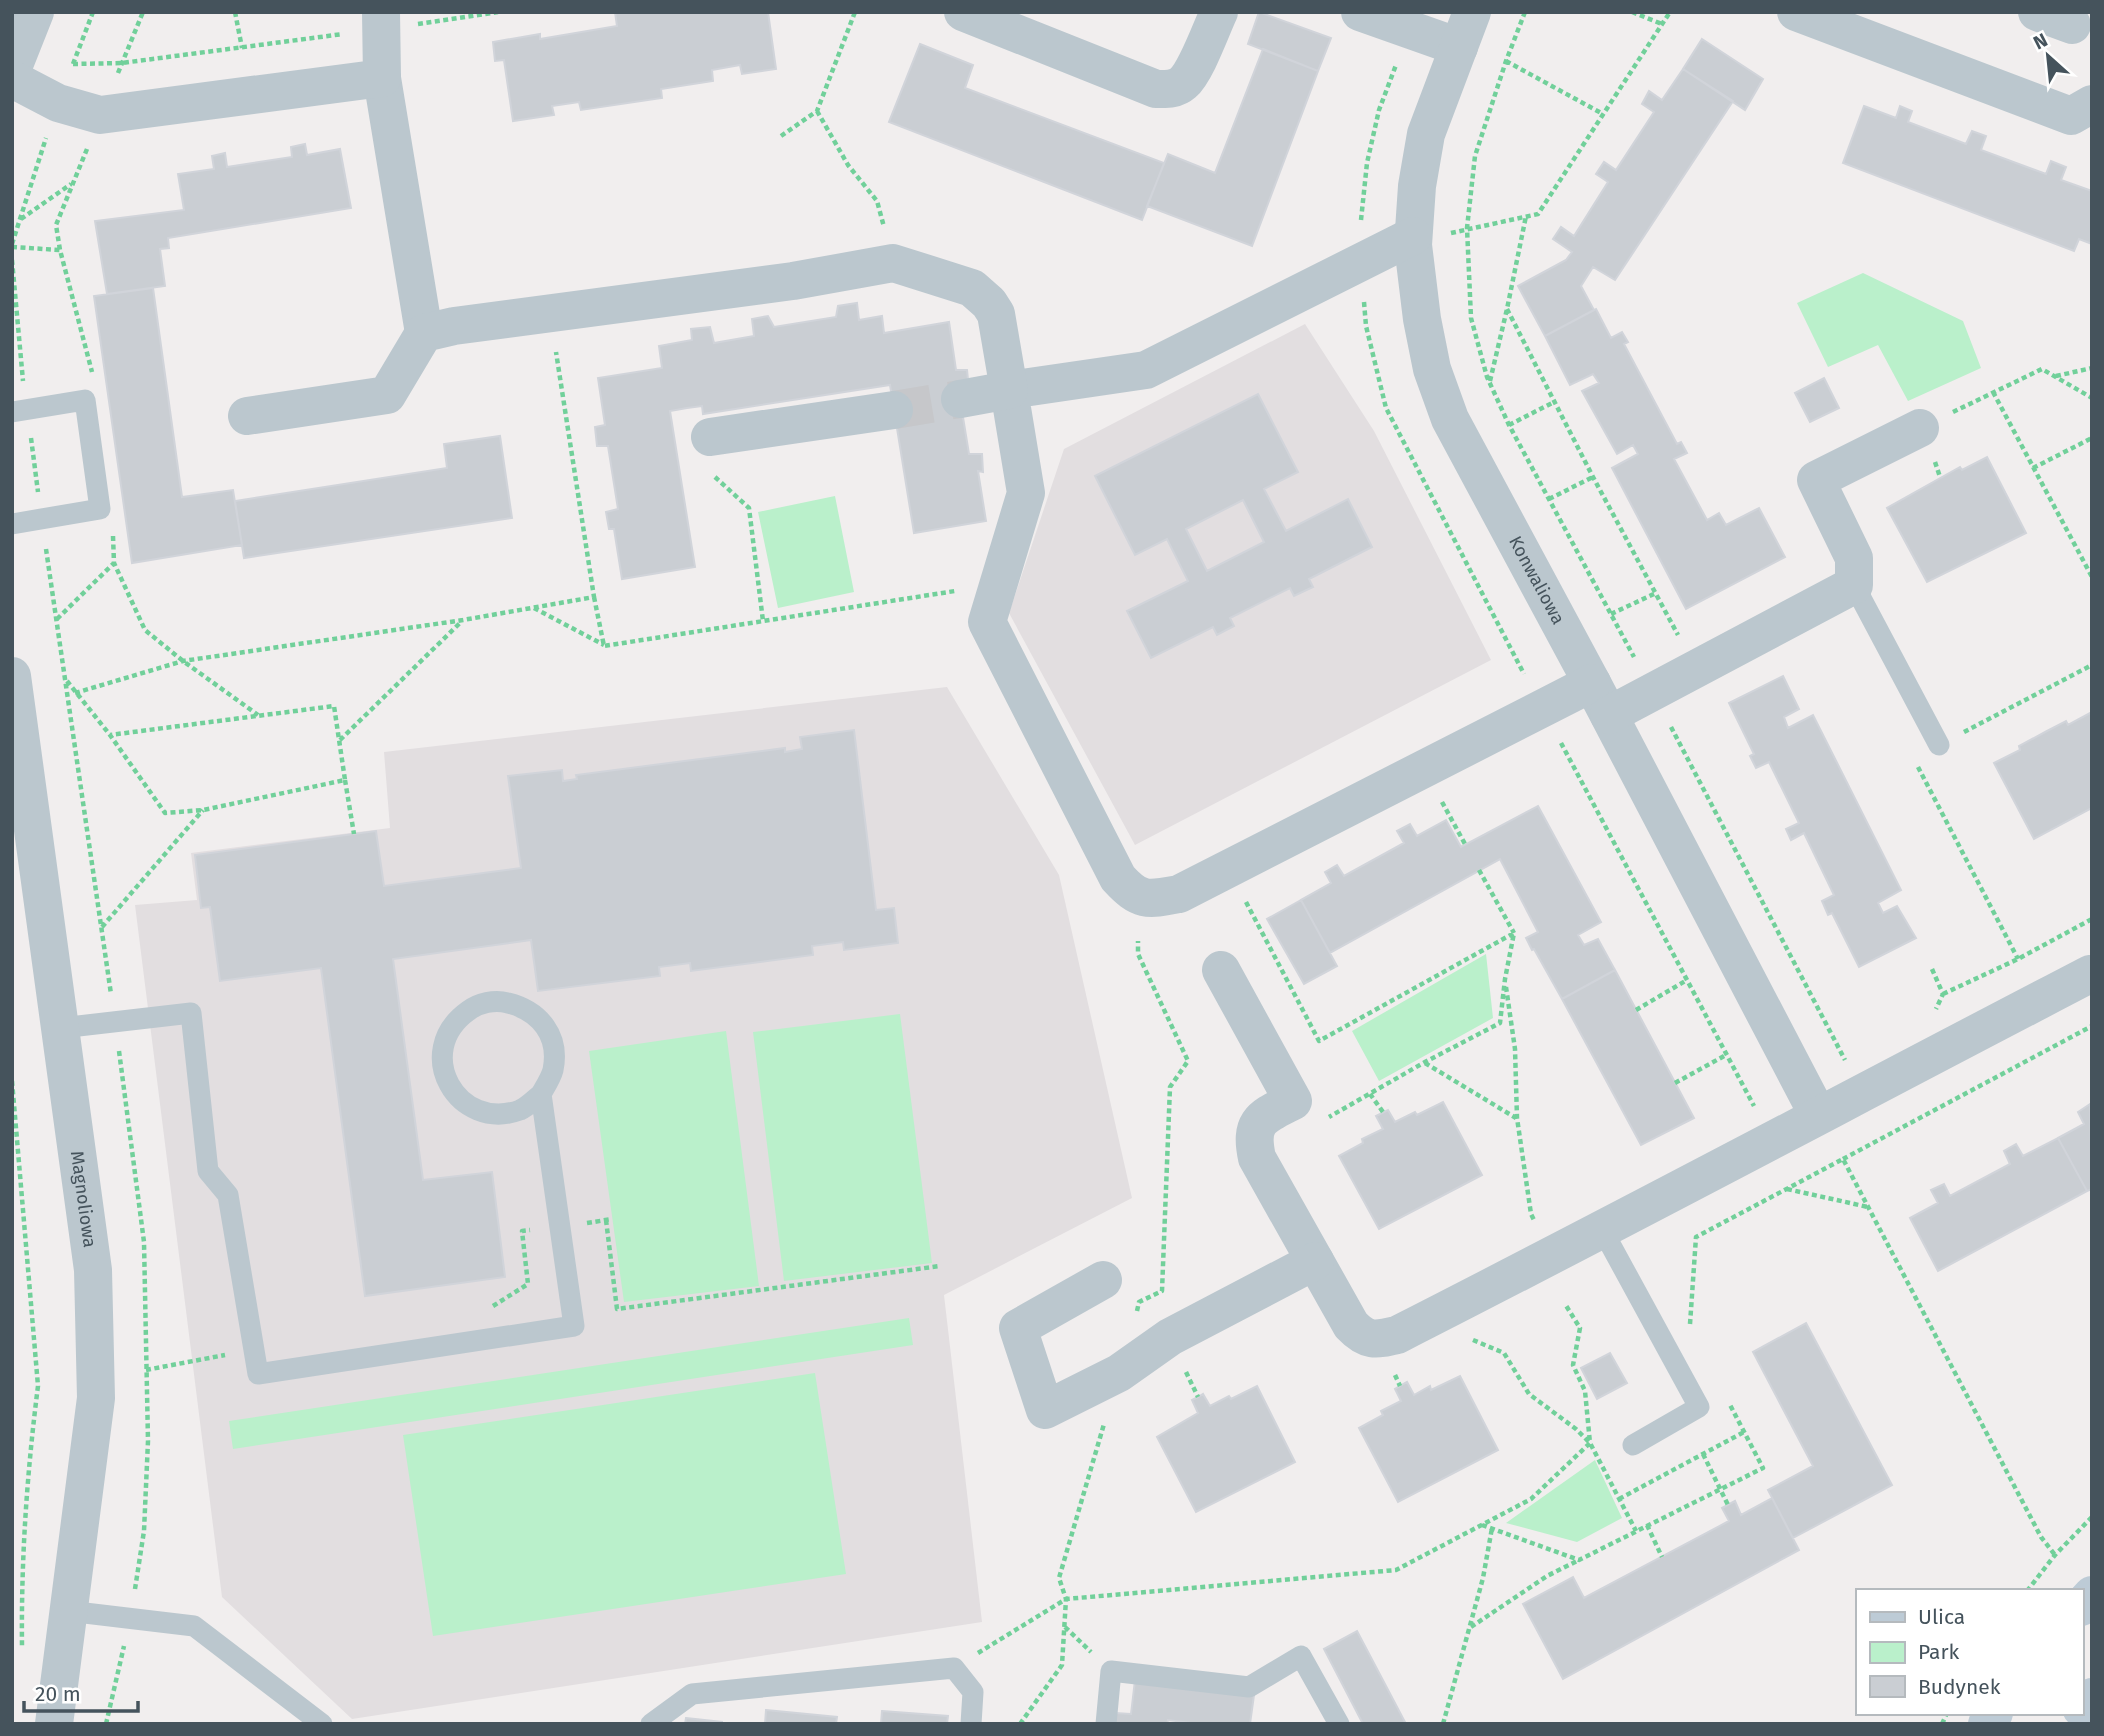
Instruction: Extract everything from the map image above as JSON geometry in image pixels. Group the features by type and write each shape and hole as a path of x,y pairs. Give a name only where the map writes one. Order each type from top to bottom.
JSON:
{"street":[{"path":"12,70 35,12"},
{"path":"962,12 1156,89 1170,89 1182,85 1191,75 1219,12"},
{"path":"1360,12 1466,29"},
{"path":"1796,12 2071,116 2092,104"},
{"path":"247,415 387,395 424,333 382,78 381,21"},
{"name":"Konwaliowa","path":"1466,29 1426,134 1416,186 1413,241 1422,319 1432,369 1450,419 1601,699 1818,1115"},
{"path":"12,79 58,103 100,115 382,78"},
{"path":"960,399 1146,370 1413,241"},
{"path":"424,333 454,326 793,281 893,263 972,288 989,303 996,314 1026,493 987,622 1118,878 1133,894 1149,900 1179,894 1601,699 1653,692 1854,586 1854,558 1816,480 1920,428"},
{"path":"708,453 894,410"},
{"name":"Magnoliowa","path":"12,676 15,718 61,1028 93,1270 96,1398 54,1724"},
{"path":"1221,970 1293,1101 1271,1112 1258,1123 1254,1140 1258,1158 1351,1325 1362,1336 1378,1339 1397,1335 1603,1231 1818,1115 2090,974"},
{"path":"1103,1280 1018,1328 1045,1410 1119,1373 1170,1336 1315,1261"}],"lane":[{"path":"12,412 85,400 100,509 12,524"},
{"path":"1854,586 1939,745"},
{"path":"61,1028 191,1013 208,1171 228,1195 258,1374 574,1326 541,1094 553,1072 554,1046 544,1023 524,1007 500,1001 475,1006 454,1020 443,1043 442,1068 453,1091 471,1108 496,1114 521,1110 541,1094"},
{"path":"1603,1231 1699,1407 1633,1445"},
{"path":"68,1611 194,1626 322,1724"},
{"path":"1106,1724 1111,1671 1249,1687 1301,1656 1339,1724"},
{"path":"651,1724 692,1694 954,1668 973,1692 971,1724"}],"path":[{"path":"94,381 60,250 57,225 143,12"},
{"path":"236,12 242,48"},
{"path":"73,64 122,63 242,48 381,21 498,12"},
{"path":"781,135 817,111 855,12"},
{"path":"1525,12 1475,156 1467,228 1471,318 1489,382 1509,425 1653,692 1862,1092"},
{"path":"1632,12 1662,24"},
{"path":"1413,241 1538,214 1670,12"},
{"path":"1506,61 1603,114"},
{"path":"817,111 848,165 877,201 893,263"},
{"path":"20,219 73,183"},
{"path":"1489,382 1526,216"},
{"path":"12,247 60,250"},
{"path":"12,260 23,382 32,386"},
{"path":"1507,309 1593,477 1697,669"},
{"path":"550,313 604,646"},
{"path":"2055,376 2092,368"},
{"path":"1920,428 2042,369 2092,398"},
{"path":"1993,392 2092,578"},
{"path":"1509,425 1554,402"},
{"path":"2034,468 2092,438"},
{"path":"708,453 749,508 763,621"},
{"path":"1549,499 1593,477"},
{"path":"113,528 114,563 145,630 259,716"},
{"path":"56,620 114,563"},
{"path":"534,608 604,646 999,584"},
{"path":"1611,614 1656,593"},
{"path":"75,693 183,660 463,620 594,597"},
{"path":"339,741 463,620"},
{"path":"2018,959 1912,755 1939,745 2092,666"},
{"path":"64,677 110,735 165,813 203,810 345,780"},
{"path":"110,735 334,706 354,834"},
{"path":"1438,795 1465,844"},
{"path":"101,927 203,810"},
{"path":"1325,1119 1424,1062 1500,1023 1514,933 1479,870"},
{"path":"1245,900 1319,1041 1514,933"},
{"path":"1943,994 2018,959 2092,919"},
{"path":"1138,941 1139,954 1188,1062"},
{"path":"1505,979 1515,1049 1517,1118 1531,1214 1553,1256"},
{"path":"1636,1010 1687,980"},
{"path":"1689,1327 1696,1237 2092,1026"},
{"path":"1675,1083 1726,1055"},
{"path":"1424,1062 1517,1118"},
{"path":"12,1081 38,1386 21,1587 22,1656"},
{"path":"1370,1094 1383,1112"},
{"path":"1843,1159 2041,1537 2055,1555"},
{"path":"1786,1189 1868,1207"},
{"path":"485,1312 528,1284 522,1231 609,1219 617,1309 940,1266"},
{"path":"1565,1304 1580,1328 1573,1365 1585,1391 1590,1443"},
{"path":"1467,1338 1504,1353 1529,1394 1576,1429 1590,1443 1636,1531"},
{"path":"146,1370 254,1349"},
{"path":"1470,1628 1547,1576 1763,1468 1726,1397"},
{"path":"1619,1499 1744,1432"},
{"path":"954,1668 1066,1599 1396,1570 1531,1499 1590,1443"},
{"path":"1703,1454 1728,1505"},
{"path":"2029,1589 2055,1555 2092,1517"},
{"path":"1482,1525 1578,1560"},
{"path":"1647,1525 1662,1557"},
{"path":"1443,1724 1483,1577 1492,1528"}],"shaded area":[{"path":"1305,324 1374,431 1491,660 1135,845 1009,613 1064,449"},
{"path":"947,687 1059,875 1132,1198 944,1295 982,1622 352,1719 222,1597 135,905 197,900 191,853 390,828 384,752"}],"green space":[{"path":"1863,273 1963,321 1981,368 1908,401 1878,345 1828,367 1797,303"},
{"path":"835,496 854,592 778,608 758,512"},
{"path":"1486,954 1493,1018 1379,1081 1352,1031"},
{"path":"900,1014 932,1263 784,1281 753,1032"},
{"path":"726,1031 759,1286 624,1302 589,1051"},
{"path":"909,1318 913,1345 233,1449 229,1421"},
{"path":"815,1373 846,1574 433,1636 403,1435"},
{"path":"1595,1460 1622,1518 1577,1542 1506,1523"}],"building":[{"path":"615,12 768,12 776,69 742,74 740,65 712,70 713,81 661,89 662,98 581,110 579,102 552,106 554,115 513,121 504,60 495,61 493,42 540,34 540,39 617,26"},
{"path":"1259,12 1331,38 1318,71 1248,44"},
{"path":"1702,39 1763,79 1745,110 1683,69"},
{"path":"920,44 973,65 965,88 1164,163 1142,220 889,122"},
{"path":"1263,49 1318,71 1252,246 1147,206 1168,154 1215,173"},
{"path":"1683,69 1733,101 1615,280 1593,267 1581,286 1594,310 1545,336 1518,286 1566,260 1572,252 1553,239 1561,227 1574,236 1608,182 1596,174 1604,162 1616,170 1654,112 1642,104 1649,91 1662,100"},
{"path":"1864,106 1896,118 1900,106 1912,111 1908,122 1966,144 1972,131 1986,136 1981,150 2046,174 2051,161 2066,167 2061,180 2092,191 2092,244 2079,239 2074,251 1843,163"},
{"path":"305,144 307,155 340,149 351,208 168,238 169,248 160,249 165,286 107,294 95,221 184,210 178,174 214,169 212,156 225,153 227,167 292,157 291,147"},
{"path":"153,288 182,497 233,490 242,545 132,563 94,296"},
{"path":"857,303 859,320 882,316 884,333 949,322 956,370 967,370 969,389 960,399 969,454 982,454 983,472 978,471 986,521 914,533 890,385 703,414 702,406 687,408 670,411 695,567 622,579 614,529 609,529 606,512 618,509 608,446 597,446 595,427 605,425 598,378 662,368 659,346 692,340 691,329 710,327 714,343 754,336 752,319 768,316 774,327 836,317 838,306"},
{"path":"1596,309 1611,338 1622,332 1628,342 1624,344 1677,444 1681,442 1687,453 1674,459 1707,520 1719,513 1726,525 1759,508 1785,557 1686,609 1612,468 1638,454 1633,445 1617,454 1582,391 1599,383 1593,374 1570,385 1545,336"},
{"path":"1824,378 1839,408 1810,422 1795,393"},
{"path":"1258,394 1298,472 1264,489 1286,531 1348,499 1372,547 1309,579 1313,587 1294,596 1290,588 1230,618 1234,626 1217,635 1213,627 1151,658 1127,611 1188,581 1167,539 1135,555 1095,476","holes":["1243,500 1264,542 1207,571 1186,529"]},
{"path":"500,436 512,518 244,558 235,501 447,468 444,444"},
{"path":"1987,457 2026,533 1927,582 1887,508 1960,467 1962,470"},
{"path":"1783,676 1799,709 1784,717 1788,728 1813,715 1901,890 1878,903 1883,913 1897,906 1916,938 1859,967 1832,913 1828,915 1822,901 1834,895 1804,833 1791,840 1786,829 1799,823 1769,762 1756,768 1750,756 1754,754 1729,703"},
{"path":"2092,712 2092,808 2034,839 1994,763 2066,721 2068,725"},
{"path":"854,730 876,910 894,908 898,943 844,950 843,942 812,946 813,955 691,971 690,963 659,967 660,976 538,991 531,940 393,959 423,1180 492,1172 505,1277 365,1296 321,968 220,981 210,907 201,908 195,855 376,831 384,886 521,868 508,776 562,770 563,781 577,779 576,775 785,748 785,752 802,749 800,737"},
{"path":"1538,806 1601,922 1578,935 1584,945 1598,939 1615,970 1562,999 1526,938 1538,932 1500,859 1330,953 1301,900 1331,883 1325,872 1337,865 1344,876 1404,843 1397,831 1410,824 1417,836 1446,820 1461,847"},
{"path":"1301,900 1337,966 1304,984 1267,919"},
{"path":"1615,970 1694,1118 1641,1145 1562,999"},
{"path":"1443,1102 1482,1175 1379,1229 1339,1156 1363,1143 1362,1139 1383,1129 1376,1116 1388,1110 1395,1122"},
{"path":"2090,1104 2092,1189 2087,1191 2058,1138 2084,1124 2078,1112"},
{"path":"2058,1138 2087,1191 1938,1271 1910,1218 1938,1203 1931,1190 1944,1184 1950,1196 2010,1164 2004,1151 2016,1144 2023,1156"},
{"path":"1806,1323 1892,1485 1793,1538 1768,1490 1813,1466 1753,1352"},
{"path":"1610,1353 1627,1383 1597,1399 1581,1368"},
{"path":"1460,1376 1498,1450 1398,1502 1359,1428 1383,1415 1381,1411 1401,1401 1395,1389 1407,1382 1414,1395 1430,1386 1431,1390"},
{"path":"1257,1386 1295,1462 1196,1512 1157,1437 1198,1413 1192,1400 1203,1394 1210,1406"},
{"path":"1772,1498 1799,1550 1563,1679 1523,1604 1573,1577 1584,1598 1729,1521 1722,1508 1735,1501 1741,1515"},
{"path":"1357,1631 1406,1724 1363,1724 1324,1649"},
{"path":"1135,1680 1254,1695 1250,1724 1199,1724 1168,1720 1167,1724 1114,1724 1116,1713 1131,1714"},
{"path":"766,1710 837,1717 836,1724 765,1724"},
{"path":"882,1711 948,1716 947,1724 881,1724"},
{"path":"686,1718 722,1722 722,1724 685,1724"}],"tunnel":[{"path":"894,410 960,399"}]}
